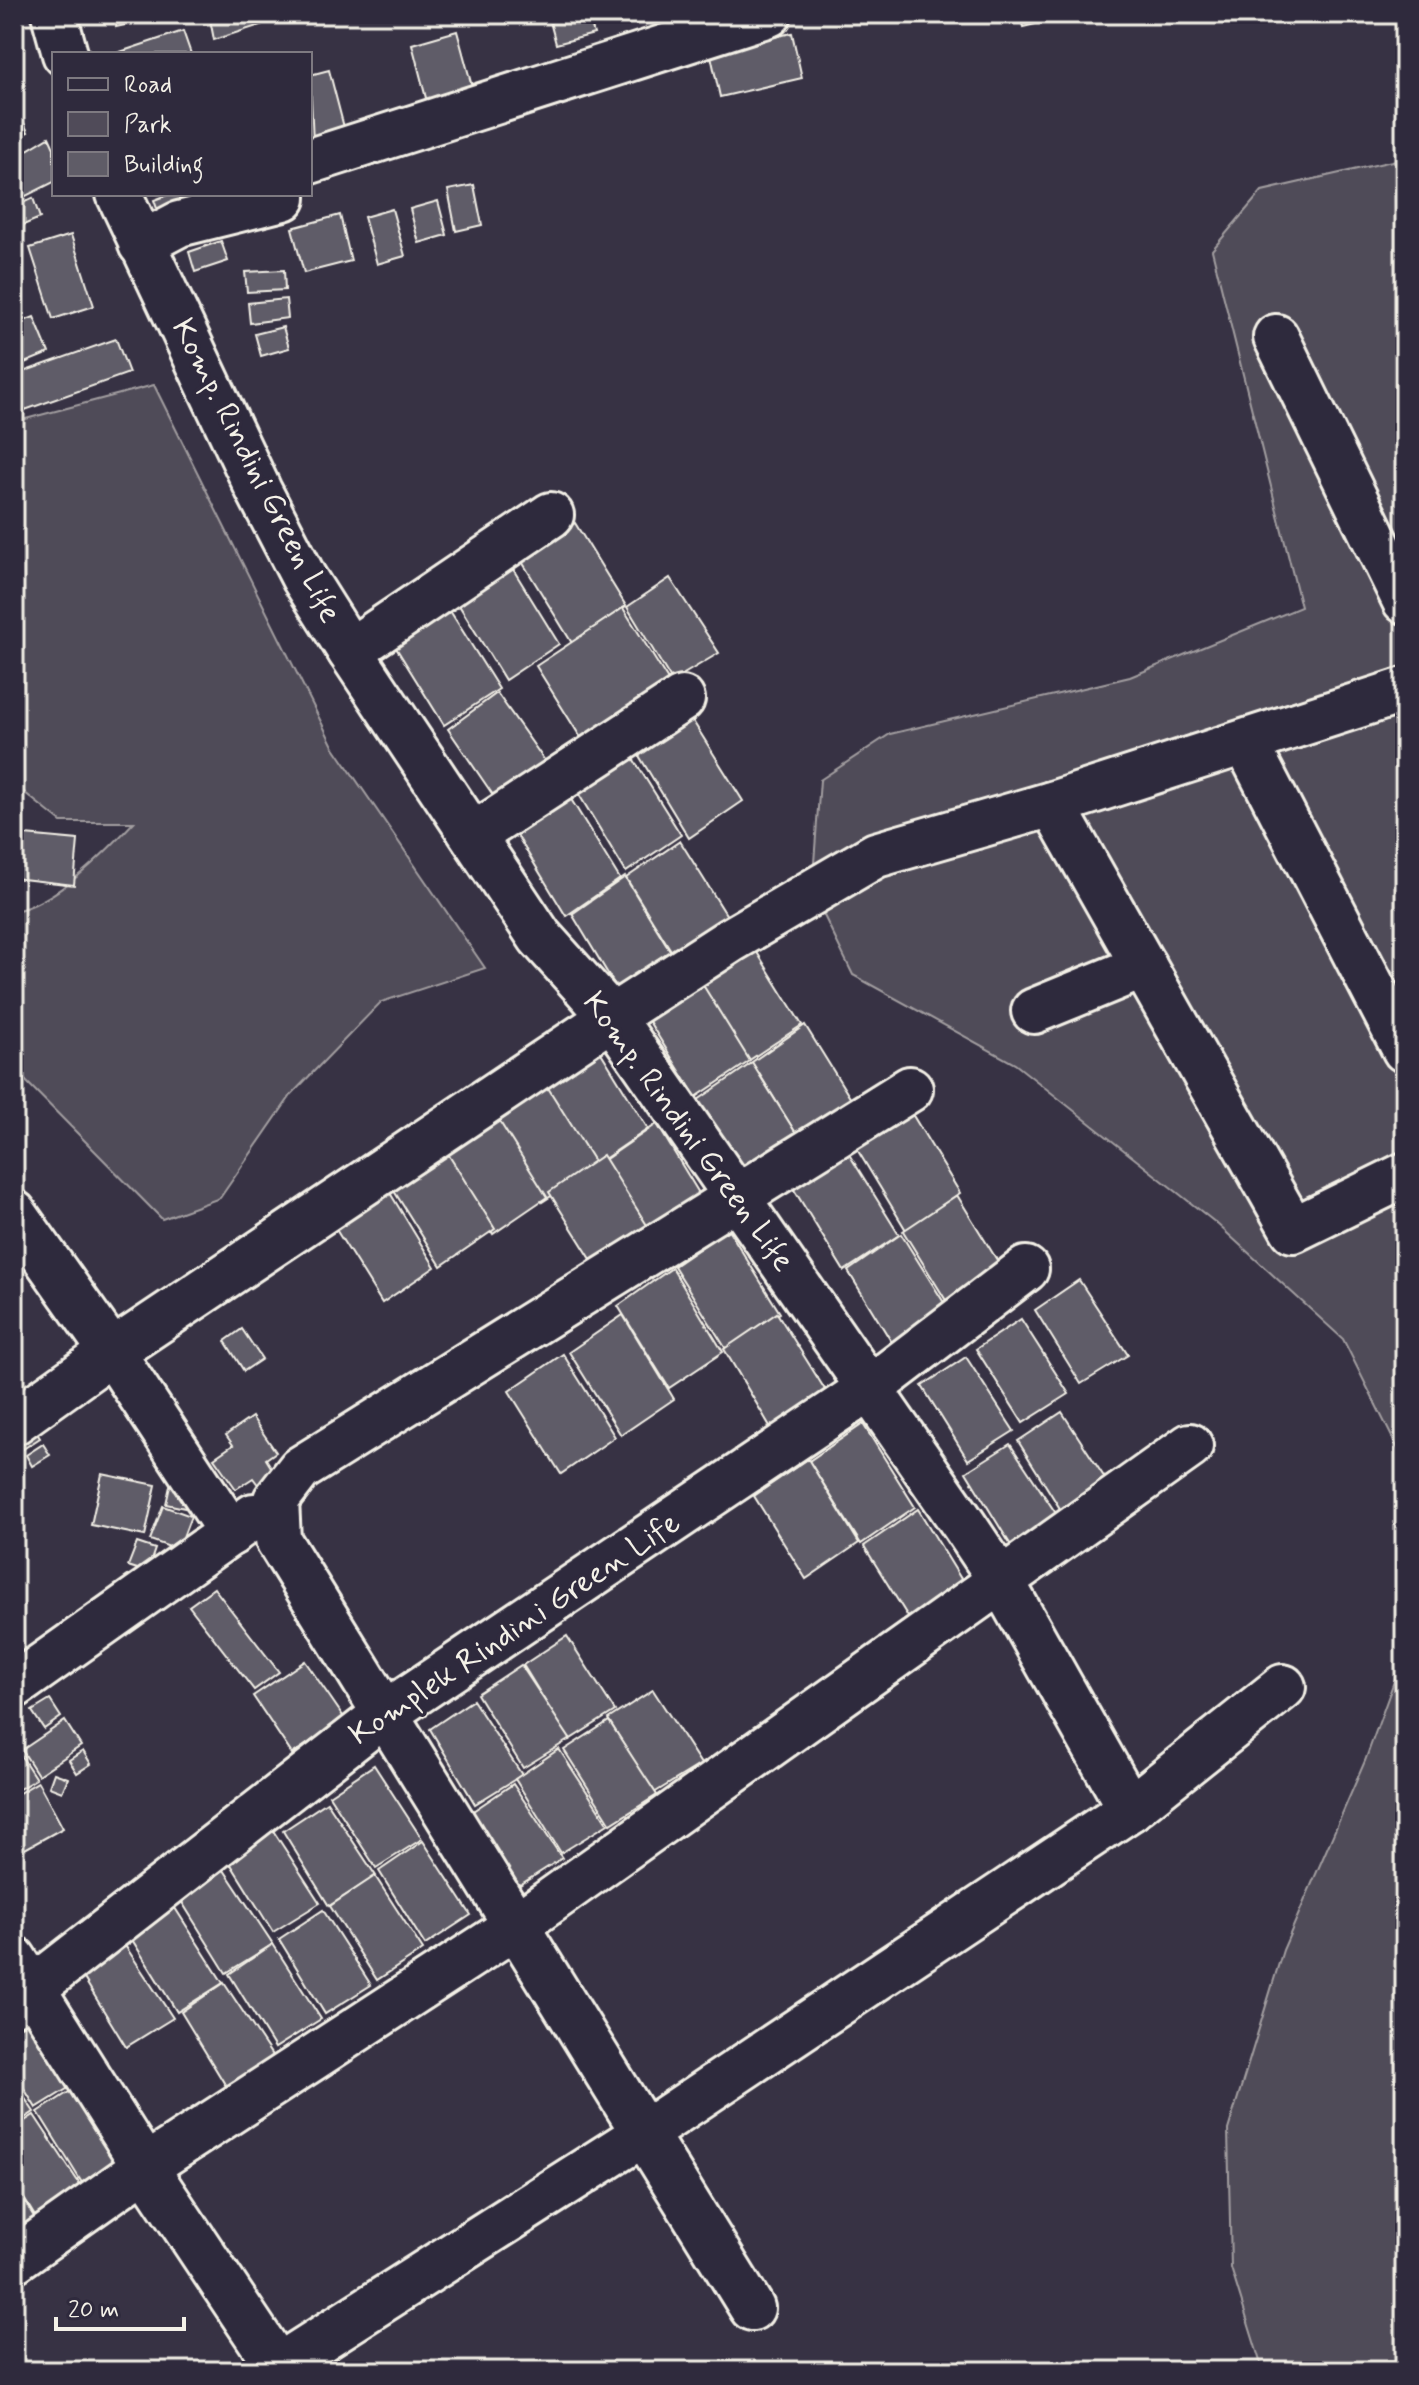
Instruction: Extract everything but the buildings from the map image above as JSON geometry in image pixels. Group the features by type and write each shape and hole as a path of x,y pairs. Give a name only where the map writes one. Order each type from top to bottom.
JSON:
{"street":[{"path":"54,14 64,52"},
{"path":"312,160 769,14"},
{"name":"Komp. Rindini Green Life","path":"120,196 259,491 304,578 540,937 612,1017 739,1196 827,1332 870,1388 1002,1582 1130,1809"},
{"path":"141,244 179,224 283,196"},
{"path":"1276,337 1405,601"},
{"path":"350,651 551,515"},
{"path":"14,1422 112,1352 612,1017 731,940 876,855 1052,804 1405,690"},
{"path":"474,835 682,699"},
{"path":"1246,743 1405,1050"},
{"path":"1052,804 1293,1230 1405,1175"},
{"path":"1034,1011 1144,966"},
{"path":"14,1686 81,1635 276,1500 300,1469 910,1089"},
{"path":"14,1213 112,1352 231,1533"},
{"name":"Komplek Rindini Green Life","path":"20,1984 386,1713 870,1388 1026,1269"},
{"path":"14,2260 145,2167 514,1927 1190,1446"},
{"path":"276,1500 278,1540 514,1927 752,2308"},
{"path":"20,1984 277,2369 643,2134 1130,1809 1283,1687"}],"green space":[{"path":"1405,158 1405,1463 1343,1339 1216,1223 1015,1064 853,975 812,891 820,780 890,734 1130,677 1301,607 1212,250 1262,191"},
{"path":"154,385 333,746 485,968 381,1002 292,1094 220,1198 162,1219 14,1069 14,911 30,906 63,887 94,862 134,822 61,822 14,784 14,422"},
{"path":"1405,1651 1405,2371 1263,2371 1231,2268 1228,2130 1283,1950 1365,1761"}]}
